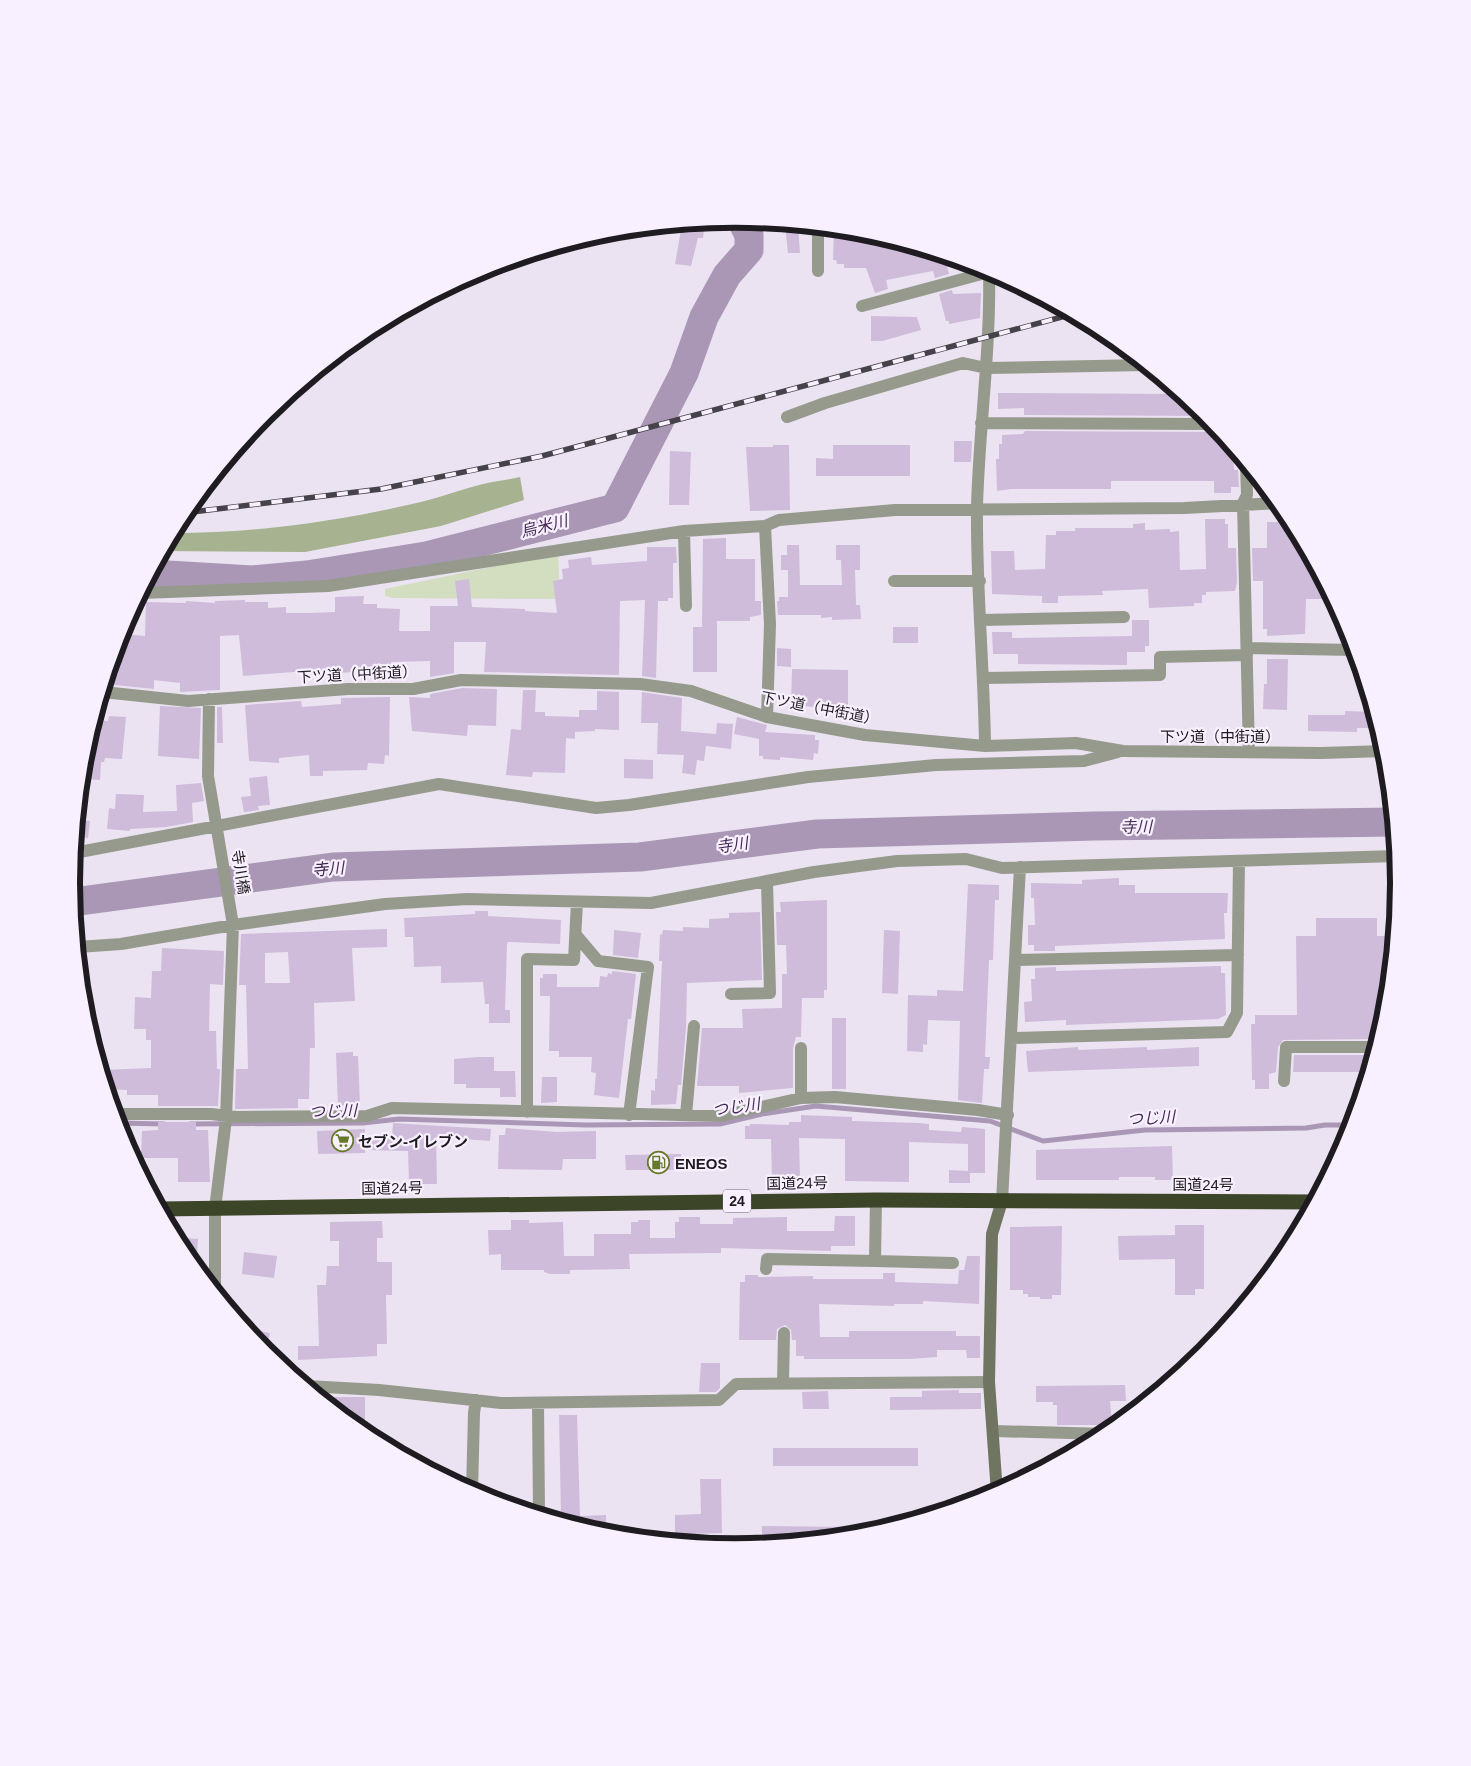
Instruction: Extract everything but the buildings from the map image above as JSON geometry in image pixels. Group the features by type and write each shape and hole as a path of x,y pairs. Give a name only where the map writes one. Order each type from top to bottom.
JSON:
{"highway":[{"name":"国道24号","path":"167,1209 876,1200 1308,1202"}],"street":[{"path":"818,233 818,271"},
{"path":"862,306 977,273"},
{"path":"985,746 977,508 989,335 989,278"},
{"path":"787,417 825,403 963,363 986,368 1137,364"},
{"path":"982,423 1203,424"},
{"path":"1246,473 1247,495 1243,504 1249,752"},
{"path":"148,593 328,586 684,531 766,526 779,520 896,510 1184,508 1270,504"},
{"path":"766,526 770,624 767,717"},
{"path":"684,531 686,606"},
{"path":"894,580 980,581"},
{"path":"981,620 1124,617"},
{"path":"983,678 1160,675 1160,657 1247,652 1348,650"},
{"name":"下ツ道（中街道）","path":"108,693 188,701 348,688 413,689 461,680 640,684 691,691 767,717 865,735 985,746 1076,743 1123,751 1377,751"},
{"name":"寺川橋","path":"209,699 208,776 232,921 225,1121 216,1209 215,1282"},
{"path":"81,852 218,828 439,784 596,808 629,805 808,777 936,765 1084,761 1123,751"},
{"path":"83,947 121,944 232,921 392,903 467,899 651,903 814,872 897,861 966,859 1002,868 1390,856"},
{"path":"1012,1038 1226,1032 1237,1013 1240,860"},
{"path":"997,1484 989,1382 992,1234 1002,1201 1008,1118 1020,867"},
{"path":"731,994 770,994 767,882"},
{"path":"527,1112 527,958 574,960 577,902"},
{"path":"576,935 598,961 648,967 629,1115"},
{"path":"1015,960 1238,955"},
{"path":"686,1115 694,1026"},
{"path":"1284,1081 1286,1047 1370,1047"},
{"path":"800,1048 801,1098"},
{"path":"123,1114 225,1121 237,1117 367,1116 392,1108 721,1116 801,1098 835,1097 887,1101 1008,1118"},
{"path":"875,1261 876,1200"},
{"path":"766,1269 767,1259 953,1263"},
{"path":"783,1383 784,1333"},
{"path":"316,1386 538,1404 719,1400 736,1384 989,1382"},
{"path":"472,1483 476,1400"},
{"path":"538,1404 539,1508"},
{"path":"994,1432 1091,1434"}],"green space":[{"path":"520,477 524,500 441,526 305,552 170,551 182,533 236,531 298,525 360,515 421,502 483,484"},
{"path":"558,553 560,599 394,598 385,596 385,589"}],"waterway":[{"name":"烏米川","path":"158,574 252,580 307,575 426,556 615,508 684,373 704,317 727,275 749,250 749,235 746,228"},
{"name":"寺川","path":"80,901 333,867 640,857 817,834 1095,826 1388,822"},
{"name":"つじ川","path":"190,1124 363,1123 399,1119 585,1125 720,1124 762,1114 816,1106 990,1121 1043,1141 1145,1130 1306,1128 1325,1125 1344,1125"},
{"name":"つじ川","path":"126,1123 164,1124"}],"railway":[{"path":"195,512 381,489 542,456 1065,316"}],"place":[{"name":"セブン-イレブン","path":"342,1141"},
{"name":"ENEOS","path":"659,1163"}]}
